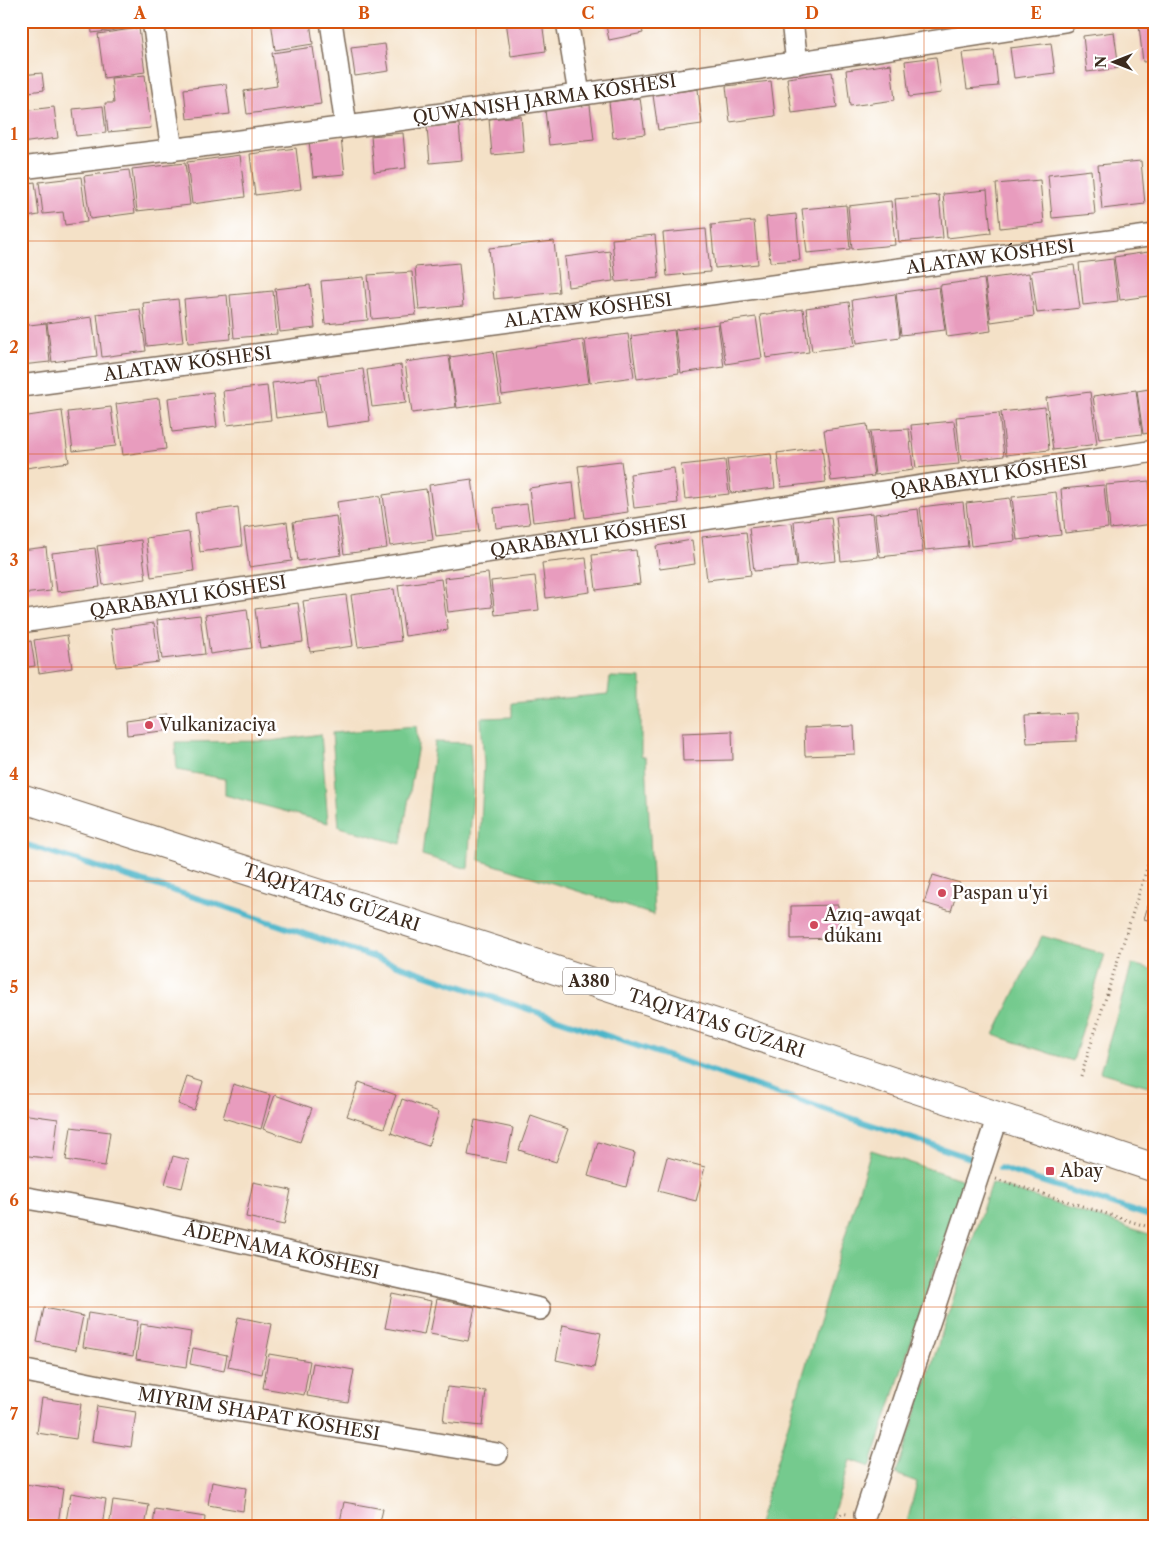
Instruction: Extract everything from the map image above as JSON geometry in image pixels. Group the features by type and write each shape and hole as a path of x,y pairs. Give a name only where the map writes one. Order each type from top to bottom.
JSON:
{"highway":[{"name":"A380","path":"21,798 510,955 1155,1168"}],"street":[{"path":"153,21 172,150"},
{"path":"331,21 346,126"},
{"path":"567,21 579,94"},
{"path":"792,21 797,63"},
{"path":"21,168 172,150 579,94 797,63 1065,21"},
{"name":"ALATAW KÓSHESI","path":"21,386 1155,235"},
{"path":"21,622 1155,451"},
{"path":"865,1515 998,1116"},
{"name":"ÁDEPNAMA KÓSHESI","path":"21,1197 122,1215 540,1309"},
{"name":"MIYRIM SHAPAT KÓSHESI","path":"21,1370 139,1394 498,1454"}],"path":[{"path":"1081,1076 1151,855 1155,856"},
{"path":"979,1175 1155,1228"}],"green space":[{"path":"610,677 641,678 641,755 646,758 654,915 479,860 484,765 481,718 512,717 512,703 608,694"},
{"path":"416,726 418,745 401,844 339,827 332,733"},
{"path":"321,734 328,823 225,795 225,779 177,770 175,742 271,741"},
{"path":"435,742 470,743 473,790 468,869 422,855"},
{"path":"1042,936 1105,954 1073,1061 994,1035"},
{"path":"1132,964 1155,970 1155,1088 1100,1072"},
{"path":"871,1150 964,1180 870,1467 850,1460 829,1527 757,1527"},
{"path":"991,1183 1155,1236 1155,1527 1056,1527 1015,1515 1011,1527 906,1527 917,1482 896,1474"}],"building":[{"path":"91,21 138,21 138,27 92,33"},
{"path":"175,21 201,21 201,23 175,25"},
{"path":"271,21 310,21 313,44 275,50"},
{"path":"506,21 542,21 546,51 511,56"},
{"path":"605,21 640,21 643,33 609,40"},
{"path":"731,21 766,21 766,22 732,28"},
{"path":"1155,24 1155,61 1143,62 1139,26"},
{"path":"139,28 145,72 104,78 98,34"},
{"path":"1114,32 1119,68 1087,72 1083,36"},
{"path":"1051,43 1055,73 1014,78 1010,48"},
{"path":"385,44 389,71 355,76 351,48"},
{"path":"313,47 321,104 247,114 244,91 277,86 272,53"},
{"path":"994,50 998,86 967,89 962,53"},
{"path":"936,57 941,93 909,97 905,61"},
{"path":"891,64 895,100 850,106 846,70"},
{"path":"832,72 837,107 792,113 787,78"},
{"path":"42,73 44,90 21,93 21,75"},
{"path":"145,75 151,128 108,132 105,103 114,103 111,78"},
{"path":"771,81 775,116 730,122 726,86"},
{"path":"226,84 230,114 187,119 184,89"},
{"path":"698,89 702,124 658,130 653,95"},
{"path":"640,98 645,134 613,138 609,102"},
{"path":"590,105 594,140 549,145 545,110"},
{"path":"103,106 106,133 76,136 73,109"},
{"path":"54,107 58,138 21,143 21,111"},
{"path":"521,116 524,152 492,155 489,119"},
{"path":"459,124 462,160 430,163 427,127"},
{"path":"403,133 406,168 374,172 371,136"},
{"path":"341,138 345,174 313,177 309,141"},
{"path":"296,148 301,189 255,195 250,154"},
{"path":"240,155 245,197 192,204 187,162"},
{"path":"1141,161 1145,204 1102,209 1098,165"},
{"path":"185,163 190,205 137,211 132,169"},
{"path":"129,170 135,213 90,219 84,176"},
{"path":"1091,170 1095,214 1052,218 1048,175"},
{"path":"81,177 87,222 65,225 63,212 43,214 39,182"},
{"path":"1040,180 1044,223 1000,228 996,184"},
{"path":"35,182 39,215 21,218 21,184"},
{"path":"987,190 991,233 947,238 943,194"},
{"path":"939,195 943,238 899,242 895,199"},
{"path":"891,201 895,245 852,249 848,206"},
{"path":"846,205 850,249 807,253 802,209"},
{"path":"796,214 800,260 770,262 766,217"},
{"path":"754,221 758,264 715,268 711,225"},
{"path":"706,229 710,272 667,276 663,233"},
{"path":"655,235 659,278 616,282 612,239"},
{"path":"554,241 559,292 494,299 489,248"},
{"path":"610,251 613,281 568,287 565,257"},
{"path":"1155,251 1155,295 1120,300 1114,257"},
{"path":"1113,259 1118,301 1083,305 1079,263"},
{"path":"459,263 463,306 419,310 415,267"},
{"path":"1074,265 1080,308 1037,313 1031,271"},
{"path":"412,272 416,315 372,319 368,275"},
{"path":"1029,273 1034,316 991,322 985,279"},
{"path":"364,277 368,320 325,324 321,281"},
{"path":"984,279 991,331 947,337 940,285"},
{"path":"310,285 315,328 280,332 275,289"},
{"path":"939,287 945,330 901,335 896,293"},
{"path":"273,291 277,334 234,338 230,295"},
{"path":"895,294 900,337 857,343 852,300"},
{"path":"227,295 231,339 188,343 184,299"},
{"path":"178,299 183,342 147,346 143,303"},
{"path":"849,302 855,346 812,351 806,308"},
{"path":"140,309 146,351 102,357 97,314"},
{"path":"803,309 809,352 766,358 760,315"},
{"path":"92,317 97,356 52,362 47,323"},
{"path":"756,317 762,358 726,364 719,322"},
{"path":"46,323 50,362 21,365 21,326"},
{"path":"718,324 724,367 681,373 675,330"},
{"path":"674,330 679,373 637,379 631,336"},
{"path":"628,334 634,377 590,383 585,340"},
{"path":"583,340 589,383 502,395 496,352"},
{"path":"493,351 500,402 457,408 450,357"},
{"path":"449,356 456,407 412,413 405,362"},
{"path":"401,365 406,403 372,407 367,370"},
{"path":"363,369 370,421 326,427 319,375"},
{"path":"317,378 321,412 276,418 272,383"},
{"path":"267,386 271,420 227,425 223,391"},
{"path":"1155,388 1155,432 1143,434 1137,391"},
{"path":"1136,390 1142,434 1099,439 1093,396"},
{"path":"213,392 217,427 172,432 168,398"},
{"path":"1090,392 1097,444 1053,450 1046,398"},
{"path":"159,398 166,449 123,455 116,404"},
{"path":"111,407 116,446 73,451 68,412"},
{"path":"1045,407 1049,450 1006,455 1001,412"},
{"path":"62,411 69,462 26,468 21,417"},
{"path":"999,413 1004,456 961,461 956,417"},
{"path":"954,421 959,464 916,468 911,425"},
{"path":"867,424 874,476 831,481 824,430"},
{"path":"909,429 913,470 875,475 870,431"},
{"path":"822,447 826,482 781,487 777,453"},
{"path":"771,454 775,488 731,493 727,459"},
{"path":"21,460 25,478 21,479"},
{"path":"725,460 729,494 685,499 681,465"},
{"path":"621,461 628,512 585,518 578,466"},
{"path":"674,468 678,503 634,508 630,474"},
{"path":"1151,478 1155,478 1155,503 1153,503"},
{"path":"472,479 479,531 436,536 429,485"},
{"path":"1149,481 1154,524 1110,529 1106,485"},
{"path":"573,482 577,517 533,522 529,488"},
{"path":"1104,485 1108,528 1065,533 1061,489"},
{"path":"426,489 433,540 390,546 383,495"},
{"path":"1056,492 1061,535 1017,540 1012,497"},
{"path":"380,496 387,548 344,554 337,502"},
{"path":"1010,498 1015,541 971,546 966,503"},
{"path":"963,502 968,546 925,550 920,507"},
{"path":"527,504 530,524 496,528 494,508"},
{"path":"238,507 242,546 200,552 195,513"},
{"path":"918,509 923,552 880,557 875,514"},
{"path":"873,513 878,557 841,561 836,517"},
{"path":"336,516 341,555 298,561 293,522"},
{"path":"831,517 836,561 798,565 794,521"},
{"path":"287,522 292,561 249,567 244,528"},
{"path":"792,523 797,567 754,571 749,528"},
{"path":"189,532 194,571 151,577 146,538"},
{"path":"746,532 751,575 707,580 702,537"},
{"path":"141,540 146,579 103,585 97,546"},
{"path":"692,540 695,564 660,569 656,546"},
{"path":"46,547 51,591 21,594 21,550"},
{"path":"95,548 100,587 57,592 52,553"},
{"path":"636,550 640,584 596,590 592,555"},
{"path":"586,558 590,592 546,598 542,563"},
{"path":"488,573 492,607 448,612 444,578"},
{"path":"535,576 539,610 495,615 491,581"},
{"path":"441,579 448,630 405,636 398,585"},
{"path":"394,589 401,641 358,647 351,595"},
{"path":"346,595 353,646 310,652 303,601"},
{"path":"298,603 303,642 260,648 255,609"},
{"path":"247,609 252,648 210,654 205,615"},
{"path":"200,615 205,654 162,659 157,620"},
{"path":"154,623 159,662 116,667 111,629"},
{"path":"67,635 72,668 39,673 34,640"},
{"path":"31,641 35,666 21,668 21,643"},
{"path":"1076,713 1077,741 1027,743 1025,715"},
{"name":"Vulkanizaciya","path":"170,715 172,730 127,735 126,721"},
{"path":"854,726 855,754 805,756 804,728"},
{"path":"732,731 733,760 683,761 682,733"},
{"name":"Paspan u'yi","path":"933,875 960,883 951,911 924,903"},
{"path":"1155,886 1155,922 1144,919"},
{"path":"838,905 839,938 791,939 791,906"},
{"path":"187,1077 203,1082 194,1110 178,1104"},
{"path":"359,1082 396,1095 384,1128 347,1116"},
{"path":"233,1084 270,1095 261,1129 223,1118"},
{"path":"275,1095 312,1108 300,1142 263,1129"},
{"path":"402,1099 439,1112 428,1146 391,1133"},
{"path":"21,1114 58,1119 53,1159 21,1155"},
{"path":"531,1116 568,1129 556,1162 519,1150"},
{"path":"475,1120 513,1128 506,1163 468,1155"},
{"path":"71,1127 110,1132 105,1166 66,1160"},
{"path":"598,1142 635,1153 626,1187 588,1176"},
{"path":"173,1156 189,1160 182,1188 165,1184"},
{"path":"667,1157 705,1167 696,1201 658,1191"},
{"path":"253,1182 291,1190 284,1225 246,1217"},
{"path":"392,1293 431,1301 424,1335 385,1328"},
{"path":"437,1299 475,1307 468,1341 430,1334"},
{"path":"44,1308 83,1316 76,1350 37,1342"},
{"path":"88,1313 138,1321 133,1356 83,1347"},
{"path":"238,1317 272,1324 262,1374 228,1367"},
{"path":"141,1324 191,1332 186,1367 136,1359"},
{"path":"563,1325 601,1333 594,1368 556,1360"},
{"path":"193,1348 227,1355 224,1371 190,1364"},
{"path":"269,1354 310,1361 304,1395 263,1388"},
{"path":"313,1363 354,1370 348,1403 307,1396"},
{"path":"447,1387 486,1391 482,1426 443,1422"},
{"path":"42,1398 81,1404 76,1439 37,1433"},
{"path":"97,1406 136,1412 131,1447 92,1441"},
{"path":"212,1482 246,1488 243,1511 208,1505"},
{"path":"24,1484 63,1489 58,1524 21,1519"},
{"path":"71,1493 106,1499 102,1527 65,1527"},
{"path":"113,1500 149,1505 145,1527 109,1527"},
{"path":"344,1502 383,1509 379,1527 339,1527"},
{"path":"155,1509 205,1517 204,1527 153,1527"},
{"path":"242,1520 274,1526 274,1527 240,1527"}],"waterway":[{"path":"21,843 219,905 970,1158"},
{"path":"1000,1168 1155,1218"}],"place":[{"name":"Vulkanizaciya","path":"149,725"},
{"name":"Paspan u'yi","path":"942,893"},
{"name":"Azıq-awqat dúkanı","path":"814,925"},
{"name":"Abay","path":"1050,1171"}]}
